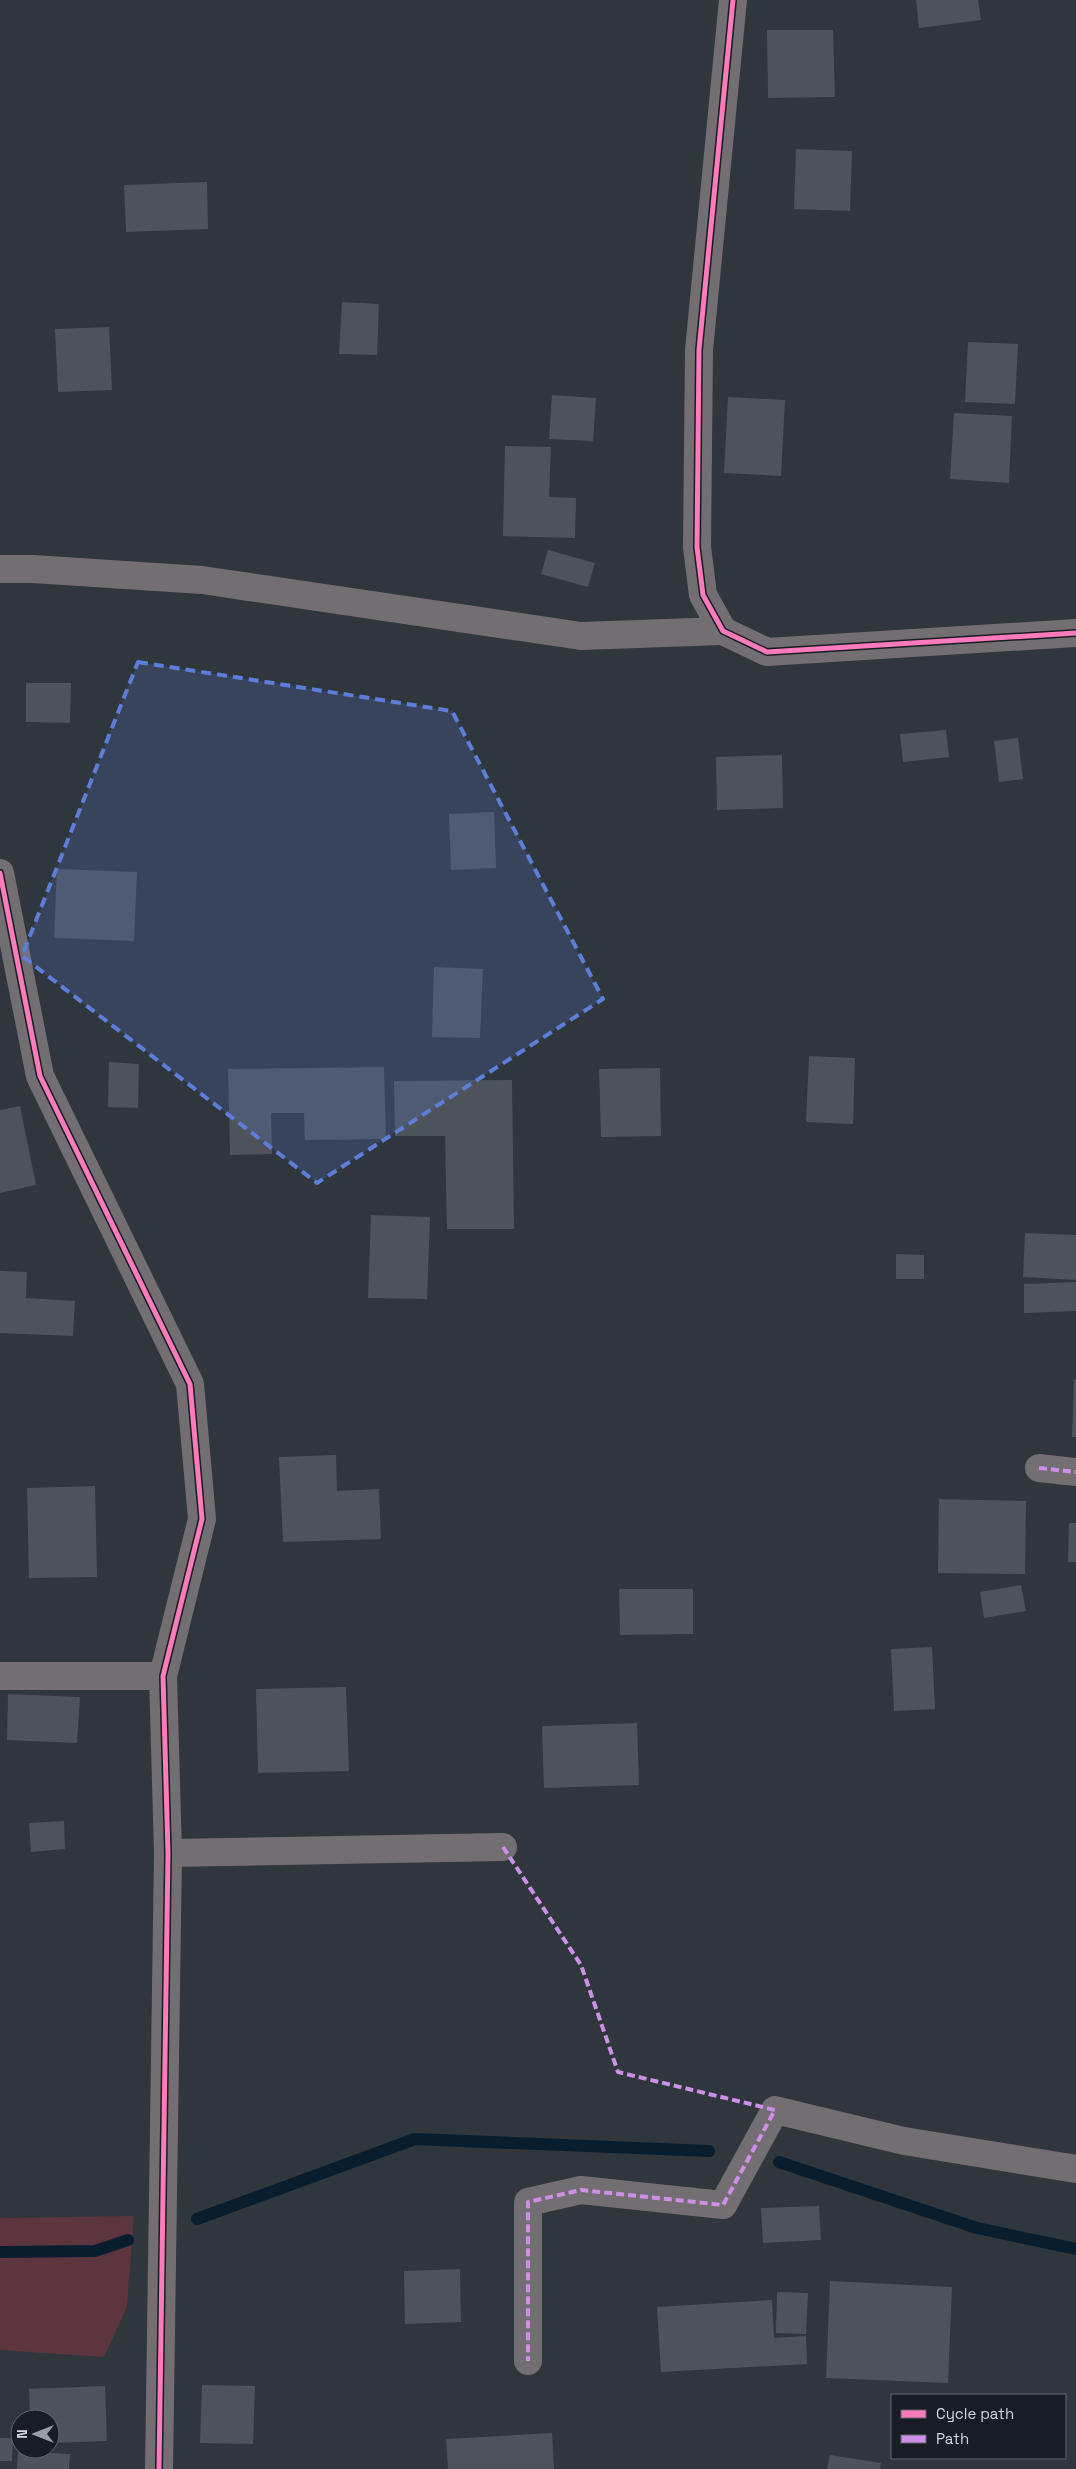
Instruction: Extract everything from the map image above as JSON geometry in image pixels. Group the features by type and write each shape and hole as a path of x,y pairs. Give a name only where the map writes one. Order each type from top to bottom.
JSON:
{"street":[{"path":"723,630 703,595 697,547 698,350 732,0"},
{"path":"0,569 34,568 202,580 581,636 723,630 767,652 1076,633"},
{"path":"0,873 40,1076 190,1384 202,1519 163,1676 168,1853 159,2469"},
{"path":"1038,1468 1076,1472"},
{"path":"0,1676 163,1676"},
{"path":"168,1853 503,1847"},
{"path":"528,2361 528,2202 581,2190 723,2204 775,2110 904,2141 1076,2169"}],"highlighted area":[{"path":"138,662 452,711 603,999 317,1183 22,956"}],"shaded area":[{"path":"134,2216 127,2307 104,2357 0,2350 0,2218"}],"building":[{"path":"916,0 978,0 981,20 919,28"},
{"path":"767,30 833,30 835,97 768,98"},
{"path":"796,149 852,151 850,211 794,209"},
{"path":"207,182 208,229 126,232 124,185"},
{"path":"342,302 379,304 377,355 339,354"},
{"path":"109,327 112,390 58,392 55,329"},
{"path":"968,342 1018,344 1015,404 965,402"},
{"path":"552,395 596,398 593,441 549,439"},
{"path":"728,397 785,400 781,476 724,473"},
{"path":"954,413 1012,416 1009,483 950,479"},
{"path":"505,446 551,447 549,497 576,498 575,538 503,536"},
{"path":"548,550 595,563 588,587 541,574"},
{"path":"26,683 71,683 70,723 26,722"},
{"path":"946,730 949,757 903,762 900,734"},
{"path":"1018,738 1023,779 999,782 994,741"},
{"path":"782,755 783,808 717,810 716,757"},
{"path":"494,812 496,868 451,870 449,814"},
{"path":"57,869 137,872 134,941 54,938"},
{"path":"434,967 483,969 480,1038 432,1037"},
{"path":"809,1056 855,1058 853,1124 806,1122"},
{"path":"109,1062 139,1064 138,1108 108,1107"},
{"path":"384,1067 386,1139 305,1140 304,1113 271,1113 272,1154 230,1155 228,1069"},
{"path":"660,1068 661,1136 601,1137 599,1069"},
{"path":"512,1080 514,1229 447,1229 445,1136 395,1136 394,1081"},
{"path":"20,1106 36,1185 0,1193 0,1110"},
{"path":"371,1215 430,1217 427,1299 368,1298"},
{"path":"1025,1233 1076,1235 1076,1280 1023,1277"},
{"path":"896,1254 924,1255 924,1279 896,1279"},
{"path":"0,1271 27,1272 26,1298 75,1301 73,1336 0,1333"},
{"path":"1076,1282 1076,1311 1024,1313 1024,1284"},
{"path":"1074,1379 1076,1380 1076,1437 1072,1437"},
{"path":"336,1455 337,1491 379,1489 381,1539 283,1542 279,1457"},
{"path":"95,1486 97,1577 29,1578 27,1488"},
{"path":"939,1499 1026,1501 1025,1574 938,1573"},
{"path":"1069,1523 1076,1523 1076,1562 1068,1562"},
{"path":"1021,1585 1026,1611 984,1618 980,1592"},
{"path":"619,1589 693,1589 693,1634 620,1635"},
{"path":"932,1647 935,1709 894,1711 891,1649"},
{"path":"346,1687 349,1771 258,1773 256,1689"},
{"path":"8,1694 80,1697 77,1743 7,1740"},
{"path":"637,1723 639,1785 544,1788 542,1726"},
{"path":"64,1821 65,1849 31,1852 29,1823"},
{"path":"819,2206 821,2240 763,2243 761,2208"},
{"path":"460,2269 461,2322 405,2324 404,2271"},
{"path":"830,2281 952,2287 948,2383 826,2378"},
{"path":"777,2292 808,2293 806,2334 776,2333"},
{"path":"772,2300 774,2338 806,2336 807,2364 661,2372 657,2307"},
{"path":"202,2385 255,2386 253,2444 200,2443"},
{"path":"105,2386 107,2441 60,2443 60,2409 30,2409 29,2389"},
{"path":"552,2433 554,2469 448,2469 446,2439"},
{"path":"0,2438 10,2438 10,2459 12,2461 0,2461"},
{"path":"60,2453 70,2454 69,2469 17,2469 18,2459 60,2459"},
{"path":"830,2455 881,2463 880,2469 827,2469"}],"waterway":[{"path":"197,2219 415,2139 709,2151"},
{"path":"779,2162 977,2228 1076,2249"},
{"path":"0,2252 95,2251 128,2240"}],"marked path":[{"path":"1039,1468 1076,1472"},
{"path":"503,1847 581,1965 618,2072 775,2110 723,2205 581,2190 528,2202 528,2361"}],"cycle path":[{"path":"733,0 699,350 697,547 703,595 723,631 767,652 1076,633"},
{"path":"0,873 40,1076 190,1384 202,1519 163,1676 168,1853 159,2469"}]}
